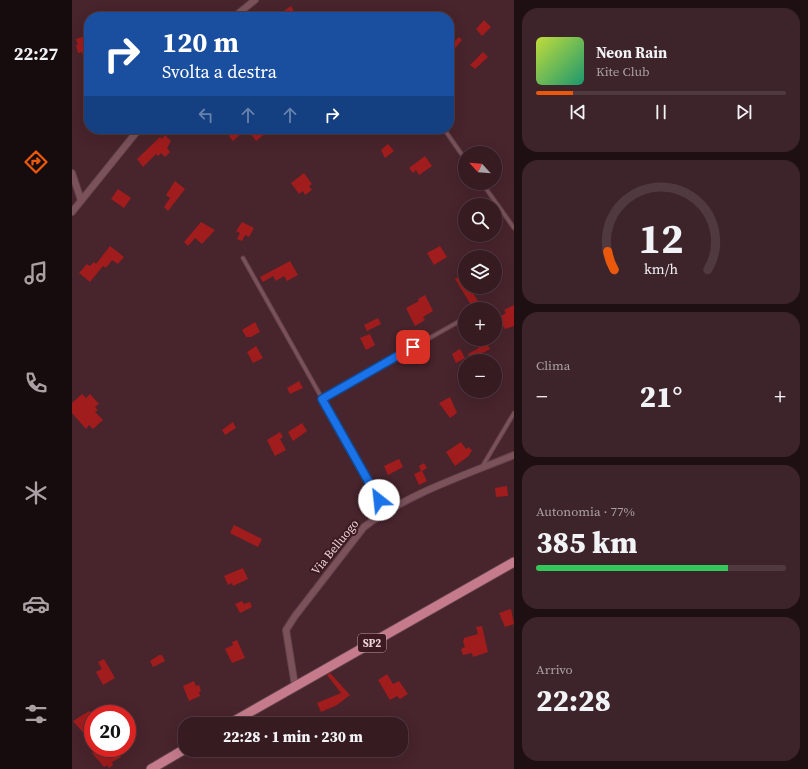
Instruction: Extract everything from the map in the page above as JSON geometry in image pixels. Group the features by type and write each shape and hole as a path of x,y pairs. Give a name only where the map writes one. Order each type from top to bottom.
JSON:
{"main road":[{"name":"SP2","path":"241,717 514,562"},
{"path":"151,769 178,753"}],"street":[{"path":"240,12 255,0"},
{"path":"72,212 135,134"},
{"path":"72,173 81,200"},
{"name":"Via Belluogo","path":"295,686 286,630 295,616 364,526 420,493 514,456"}],"lane":[{"path":"448,134 458,149"},
{"path":"487,190 514,228"},
{"path":"243,258 386,512"},
{"path":"322,399 458,322"},
{"path":"481,469 514,413"}],"building":[{"path":"291,6 294,12 286,12 285,10"},
{"path":"484,20 491,27 482,36 476,29"},
{"path":"84,37 83,56 82,52 78,53 76,39"},
{"path":"459,37 462,40 454,50 454,42"},
{"path":"483,52 488,57 475,69 470,65"},
{"path":"230,134 241,134 233,141 229,136"},
{"path":"251,134 265,134 256,141"},
{"path":"165,135 171,141 167,148 170,152 165,157 161,153 158,156 156,154 143,167 137,159 160,137 162,139"},
{"path":"388,144 394,151 385,158 381,150"},
{"path":"425,156 432,166 419,175 416,170 413,173 409,168"},
{"path":"304,173 312,184 309,186 312,190 305,195 303,191 299,194 291,183"},
{"path":"175,181 185,189 168,211 164,207 170,198 166,195"},
{"path":"118,189 131,198 124,208 111,199"},
{"path":"201,222 215,230 202,244 195,238 188,246 184,242"},
{"path":"242,222 254,228 249,237 245,235 242,241 237,239 240,233 236,231"},
{"path":"110,246 124,257 118,264 112,260 106,268 103,266 90,282 79,273 87,264 90,266 94,262 96,264"},
{"path":"440,246 447,257 434,265 427,253"},
{"path":"290,261 298,275 287,281 284,276 276,281 273,276 263,282 260,277"},
{"path":"464,294 474,294 479,302 469,302"},
{"path":"425,295 433,311 423,317 425,320 415,326 406,308 419,301 418,299"},
{"path":"514,305 514,326 505,329 502,324 502,316 506,313 504,310"},
{"path":"378,318 381,324 367,331 364,325"},
{"path":"255,322 260,332 251,337 246,337 242,330"},
{"path":"370,334 375,345 366,350 360,338"},
{"path":"256,346 263,358 253,363 247,352"},
{"path":"478,346 488,346 490,349 481,354 468,354 479,348"},
{"path":"460,349 463,354 458,354 458,362 456,363 452,354"},
{"path":"299,381 303,388 290,394 287,388"},
{"path":"82,394 86,398 90,394 99,404 95,407 98,410 95,412 103,420 93,429 89,425 86,429 72,413 72,403"},
{"path":"450,397 457,413 450,418 439,403"},
{"path":"233,422 236,428 225,435 222,430"},
{"path":"302,423 307,431 293,441 288,432"},
{"path":"280,432 283,437 280,439 286,450 275,456 267,440"},
{"path":"461,442 466,449 469,447 472,451 469,454 470,455 455,466 446,452"},
{"path":"399,459 403,467 388,475 384,466"},
{"path":"424,463 427,468 422,471 427,481 419,485 414,474 421,471 419,466"},
{"path":"507,486 508,496 496,497 495,488"},
{"path":"234,525 262,539 258,547 230,533"},
{"path":"243,568 248,579 233,586 232,583 228,585 224,576"},
{"path":"242,601 244,604 250,602 252,607 240,613 235,604"},
{"path":"511,609 514,624 505,627 499,613"},
{"path":"482,626 488,652 473,657 472,653 463,655 461,649 465,647 463,642 464,638 478,634 476,627"},
{"path":"237,640 245,658 232,663 225,649 233,645 232,642"},
{"path":"159,655 162,655 165,661 153,667 150,661"},
{"path":"104,659 115,678 103,685 96,672 102,669 98,662"},
{"path":"330,673 350,695 337,705 321,712 317,703 341,693 327,675"},
{"path":"387,674 393,684 399,681 408,694 400,699 397,696 390,700 378,680"},
{"path":"194,681 196,686 199,685 201,691 199,692 200,696 189,701 183,686"},
{"path":"84,714 84,734 73,721"},
{"path":"95,757 121,757 112,762 113,765 109,768 107,765 104,767"}],"route":[{"path":"379,500 322,399 413,347"}]}
